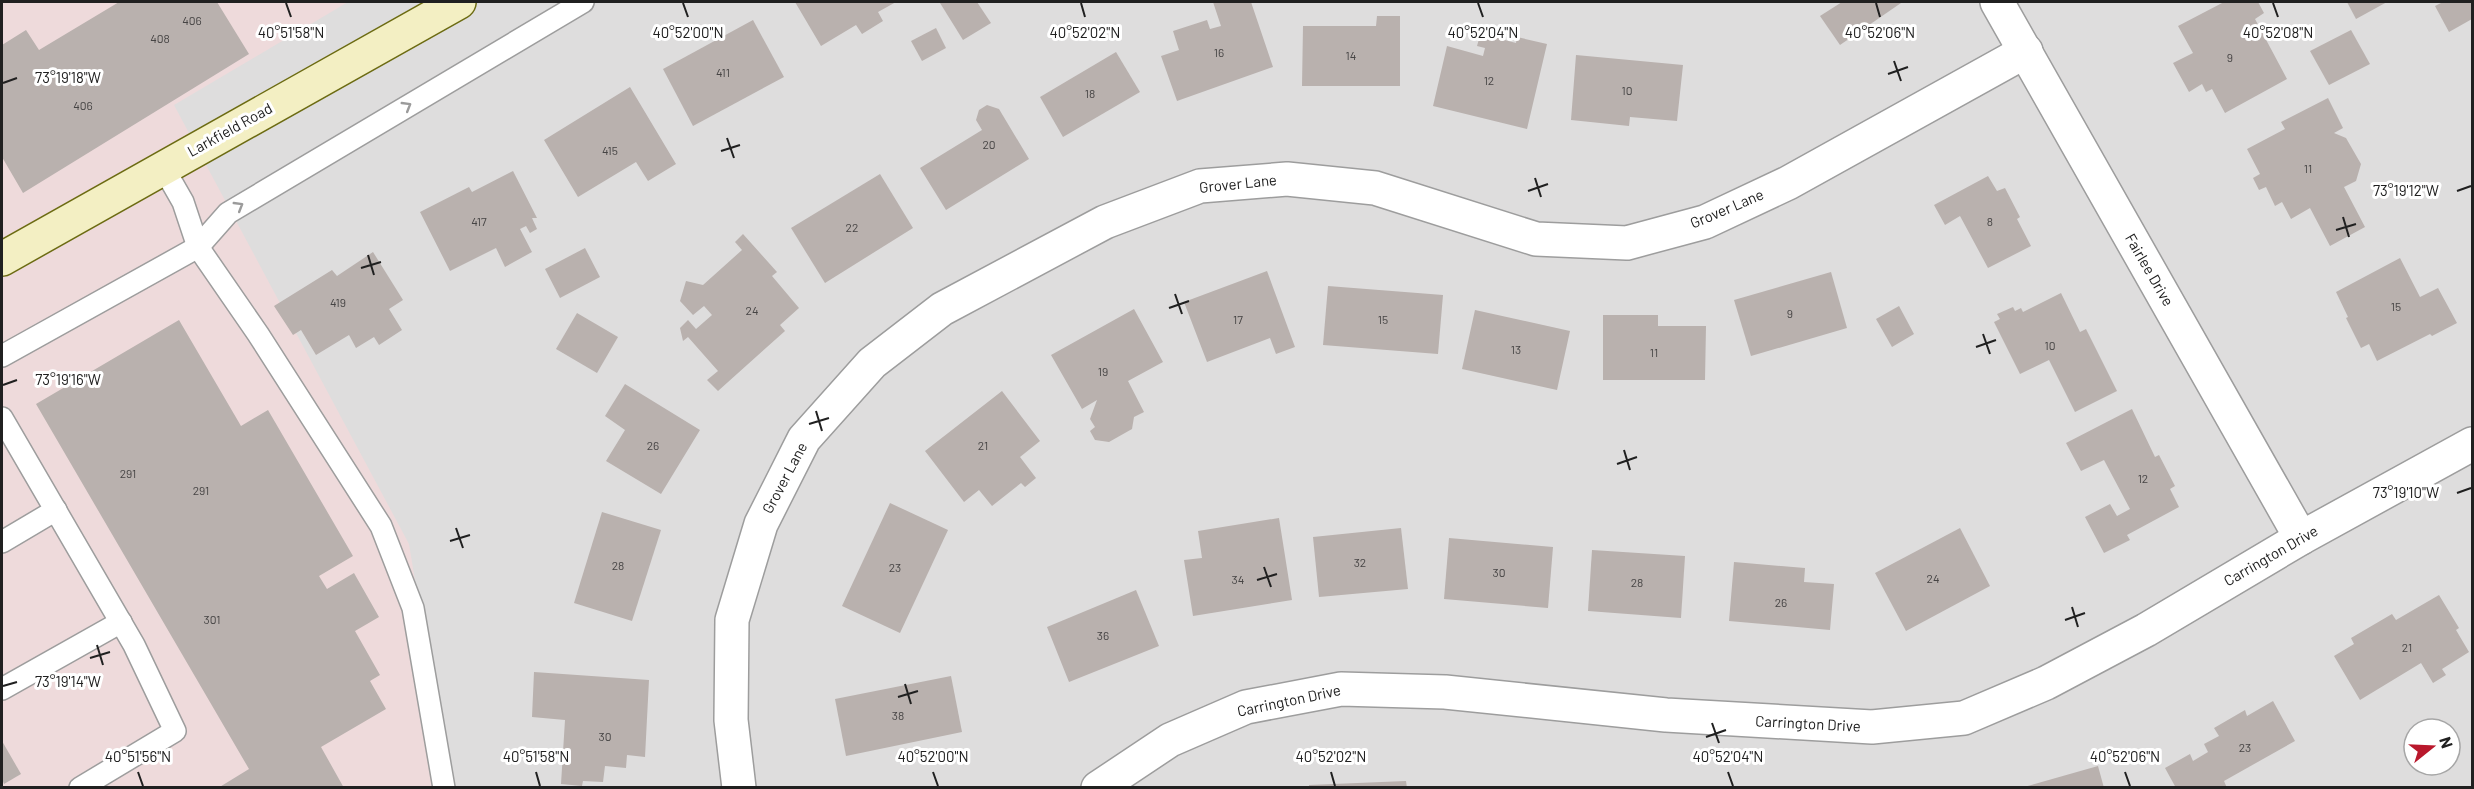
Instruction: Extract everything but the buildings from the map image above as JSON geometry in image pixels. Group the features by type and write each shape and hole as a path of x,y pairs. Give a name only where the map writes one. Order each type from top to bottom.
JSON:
{"main road":[{"name":"Larkfield Road","path":"2,259 459,2"}],"street":[{"name":"Fairlee Drive","path":"1997,2 2301,538"},
{"name":"Grover Lane","path":"739,788 731,720 732,620 761,524 804,440 872,363 942,309 1105,222 1200,186 1287,179 1375,188 1536,239 1627,243 1705,222 1788,183 2026,51"},
{"name":"Carrington Drive","path":"1098,788 1170,740 1246,707 1341,689 1445,692 1666,715 1872,727 1964,718 2046,683 2136,636 2301,538 2472,444"}],"lane":[{"path":"2,356 198,247 228,213 583,2"},
{"path":"163,168 183,202 198,247 264,343 381,526 413,608 444,788"},
{"path":"2,418 121,622 175,731 80,788"},
{"path":"2,542 56,510"},
{"path":"2,689 121,622"}],"shaded area":[{"path":"2,2 2472,2 2472,787 2,788"},
{"path":"2,2 348,2 174,105 409,544 449,787 2,788"}]}
